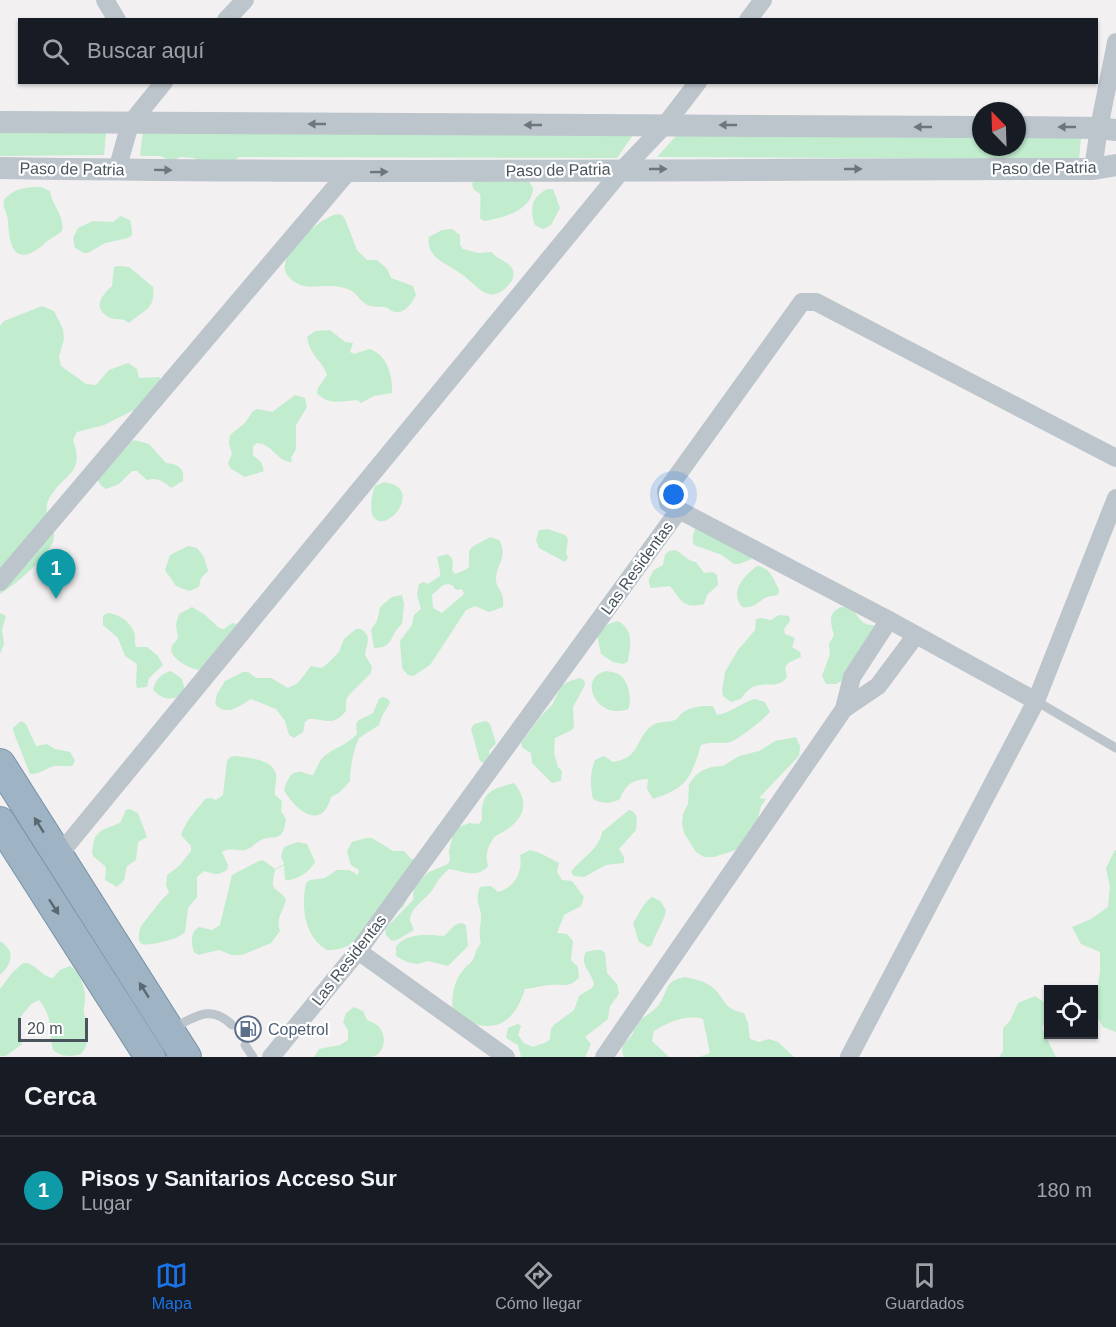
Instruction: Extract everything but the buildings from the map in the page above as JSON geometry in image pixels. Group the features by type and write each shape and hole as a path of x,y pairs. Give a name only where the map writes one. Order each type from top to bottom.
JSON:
{"highway":[{"path":"0,764 186,1057"},
{"path":"0,822 150,1057"}],"street":[{"path":"105,0 116,18"},
{"path":"228,18 245,0"},
{"path":"750,18 763,0"},
{"path":"1093,169 1107,129 1116,42"},
{"path":"117,170 130,124 159,84"},
{"path":"58,856 623,169 665,125 697,84"},
{"path":"0,122 972,127"},
{"path":"1026,127 1107,129"},
{"name":"Paso de Patria","path":"0,168 348,172 623,169 1093,169 1116,165"},
{"path":"0,582 348,172"},
{"name":"Las Residentas","path":"272,1057 358,951 679,510 668,503 666,491 802,302 809,301 827,307 1116,458"},
{"path":"849,1057 1036,701 1116,498"},
{"path":"679,510 889,620 1036,701"},
{"path":"604,1057 844,709 852,677 889,620"},
{"path":"844,709 878,686 916,635"},
{"path":"358,951 506,1057"}],"lane":[{"path":"1036,701 1116,748"},
{"path":"169,1030 198,1016 214,1012 224,1017 232,1025"},
{"path":"245,1045 253,1057"}],"green space":[{"path":"0,131 106,133 104,155 0,156"},
{"path":"143,131 633,135 617,158 239,157 235,160 202,163 194,158 181,157 171,161 160,156 140,156"},
{"path":"677,135 972,137 972,156 1026,156 1026,137 1081,137 1079,159 657,157"},
{"path":"525,175 533,188 531,196 522,208 499,218 484,221 480,218 480,194 473,188 472,183"},
{"path":"41,187 50,191 62,221 62,231 40,247 23,255 14,250 11,244 4,200 21,189"},
{"path":"548,189 553,189 560,208 551,225 543,229 535,225 532,208 538,195"},
{"path":"337,214 342,215 345,219 357,250 367,260 377,260 387,269 391,278 413,286 416,295 405,309 396,312 385,307 370,306 346,289 333,286 300,285 288,276 285,268 292,249 310,230"},
{"path":"121,216 130,220 132,235 128,238 105,243 88,253 75,248 73,238 78,228 93,221 113,222"},
{"path":"452,229 460,235 460,245 463,249 478,253 492,252 511,267 513,279 503,290 496,294 484,292 434,255 429,244 429,237 442,230"},
{"path":"114,267 129,267 153,287 150,305 129,323 110,318 104,314 100,306 102,297 112,286"},
{"path":"42,306 54,311 63,329 64,339 59,357 61,366 86,384 96,385 109,370 128,363 137,369 139,378 160,377 160,387 138,408 104,425 77,432 73,440 77,460 75,467 54,491 47,503 47,512 54,535 53,542 33,568 0,594 0,326 4,321"},
{"path":"330,330 345,342 353,343 350,352 354,354 369,349 380,355 388,366 392,393 374,396 361,403 357,400 341,402 326,400 317,393 327,375 311,349 307,337 315,331"},
{"path":"295,395 305,398 307,407 296,425 296,449 291,458 292,462 282,459 267,446 257,443 253,446 253,455 261,462 264,471 245,477 230,468 228,463 232,454 229,444 230,435 245,423 253,411 257,409 272,412"},
{"path":"134,440 149,444 166,463 180,468 183,481 171,488 160,480 147,480 137,471 132,471 119,484 106,489 102,486 95,474 116,449"},
{"path":"384,482 397,486 402,493 402,502 392,517 384,521 377,520 372,514 371,507 375,486"},
{"path":"698,523 742,548 752,559 734,564 722,555 694,545 693,534"},
{"path":"548,529 565,535 568,539 566,553 568,558 565,562 539,548 536,540 539,530"},
{"path":"490,537 499,540 503,551 496,579 503,597 503,607 489,612 475,606 466,610 430,665 413,676 408,675 402,668 400,641 412,625 414,615 421,609 417,594 419,584 424,582 428,584 440,576 437,557 447,554 451,557 452,570 455,574 465,570 469,567 469,551","holes":["443,585 453,586 456,590 462,589 464,594 442,613 433,608 432,595"]},
{"path":"188,546 197,548 204,557 208,571 201,578 199,587 189,591 176,586 165,570 170,555"},
{"path":"674,550 696,562 704,573 713,572 717,575 718,585 707,595 704,604 687,604 680,600 670,586 651,588 649,579 654,570 663,565 665,555 669,551"},
{"path":"757,566 765,569 771,575 779,590 778,595 765,598 751,607 742,607 737,595 740,584"},
{"path":"402,595 404,604 402,624 389,643 374,648 371,630 377,621 380,607 392,597"},
{"path":"192,607 204,614 219,628 224,629 232,623 237,624 200,670 181,662 171,650 178,638 176,624 179,614"},
{"path":"841,607 852,610 865,623 878,625 845,679 836,684 826,684 822,676 830,654 829,644 834,635 831,619 834,612"},
{"path":"0,613 6,616 2,630 4,644 0,654"},
{"path":"107,613 119,616 127,622 134,632 136,647 147,647 158,656 163,665 149,678 147,687 137,688 137,664 125,656 118,638 103,625 103,616"},
{"path":"779,615 789,616 790,621 784,629 785,634 795,638 792,647 800,652 801,657 788,663 785,668 787,677 782,682 753,687 741,699 731,702 723,696 722,691 725,672 738,650 755,630 756,619 771,620"},
{"path":"618,621 627,629 630,639 628,662 623,664 613,662 601,654 597,634 608,624"},
{"path":"356,629 361,629 367,635 365,655 372,667 371,673 348,696 346,711 337,719 329,721 309,719 305,722 303,732 294,738 289,735 285,721 276,709 251,699 228,710 219,708 215,704 217,694 225,681 243,672 248,672 256,678 271,678 288,688 298,683 311,666 321,668 325,666 339,652 344,639"},
{"path":"171,671 182,679 185,691 182,696 174,698 160,696 153,690 155,683 165,673"},
{"path":"606,671 614,672 626,682 630,696 628,709 617,711 608,709 594,697 593,682 597,675"},
{"path":"580,678 584,680 585,685 573,707 574,726 572,730 555,738 554,753 558,767 562,771 561,781 552,783 532,763 531,753 523,748 521,743 552,705 561,686"},
{"path":"383,697 390,703 379,725 359,738 352,760 350,781 340,792 331,797 327,808 321,813 308,814 301,810 284,790 290,777 298,772 313,775 324,756 357,734 356,724 373,713 379,699"},
{"path":"754,699 765,702 770,712 734,740 727,743 701,745 690,774 673,791 653,799 647,789 648,779 643,779 630,784 620,799 616,801 606,803 593,799 591,779 595,760 604,756 613,762 628,757 652,725 675,720 689,709 713,706 717,715"},
{"path":"21,721 26,724 36,746 47,744 55,749 70,752 75,760 73,765 54,766 30,774 13,728"},
{"path":"486,721 490,724 496,743 489,751 490,757 485,764 480,761 471,729 474,724"},
{"path":"796,737 800,746 799,756 759,798 766,799 761,806 751,845 714,857 704,857 696,852 684,833 682,824 683,814 688,804 689,784 695,776 703,770 723,766 739,756 759,751 775,741"},
{"path":"230,757 265,762 274,769 275,795 282,801 281,811 286,819 283,832 277,837 261,840 247,849 230,849 222,852 228,865 227,870 216,874 204,871 197,877 197,897 188,908 185,932 172,939 143,944 139,939 141,926 169,893 166,885 167,875 179,866 191,851 191,846 181,835 183,830 205,799 216,800 223,795 227,761"},
{"path":"514,783 522,795 522,813 515,823 493,839 487,852 488,866 475,873 449,869 413,912 410,921 414,930 392,941 386,935 385,929 413,900 414,886 429,872 448,864 454,829 469,823 479,824 482,820 485,798 493,790"},
{"path":"130,809 138,813 147,837 138,842 136,860 127,866 124,880 117,887 105,880 105,866 93,856 92,851 95,837 102,830 120,823 126,810"},
{"path":"629,810 636,815 637,824 636,830 619,849 624,857 624,863 606,865 584,877 574,876 571,872 594,849 602,832"},
{"path":"372,838 393,851 404,851 410,858 424,864 403,907 399,910 385,912 353,943 327,950 313,937 306,920 304,901 306,883 310,880 325,878 337,870 349,870 358,875 359,870 351,865 347,851 352,842"},
{"path":"298,842 307,844 315,862 302,875 289,880 285,880 284,865 275,870 273,886 286,899 279,918 280,931 271,943 242,955 232,955 219,950 198,955 194,952 192,938 196,929 199,927 212,930 220,925 232,875 263,860 275,869 284,864 281,856 284,847"},
{"path":"530,850 559,863 557,872 562,880 572,881 584,897 581,906 564,915 557,933 567,934 573,941 571,960 578,967 579,978 568,985 548,985 525,989 513,1013 498,1025 478,1025 466,1021 453,1015 452,1002 455,984 472,961 481,943 481,913 478,901 480,887 491,886 498,892 504,890 513,883 519,873 520,855"},
{"path":"1116,850 1116,1032 1103,1027 1098,1018 1100,952 1081,944 1072,927 1091,919 1108,907 1110,887 1106,868"},
{"path":"652,897 660,901 666,910 652,945 648,947 639,942 633,923 643,906"},
{"path":"461,923 466,925 468,946 448,966 428,961 418,964 407,962 396,956 396,947 400,942 418,936 444,936 455,925"},
{"path":"0,941 8,949 10,958 0,975"},
{"path":"595,950 605,953 607,973 617,984 619,994 610,1006 608,1019 585,1037 591,1044 585,1057 521,1057 518,1045 506,1038 508,1028 518,1024 521,1026 518,1035 524,1043 533,1047 547,1042 554,1025 574,1010 579,996 592,988 593,980 585,965 584,957 586,952"},
{"path":"23,963 28,963 53,978 60,970 70,966 78,975 85,997 87,1034 86,1044 81,1054 66,1056 53,1050 49,1019 39,1000 31,1004 19,1019 22,1044 6,1056 0,1056 0,989"},
{"path":"685,977 709,985 728,1006 744,1013 750,1039 759,1042 769,1039 778,1042 794,1057 699,1057 710,1053 703,1019 684,1018 654,1031 652,1041 669,1057 624,1057 623,1045 633,1033 635,1025 658,1006 667,987 673,981"},
{"path":"1035,996 1044,1002 1042,1029 1044,1039 1047,1039 1056,1057 999,1057 1003,1051 1003,1028 1010,1021 1018,1003"},
{"path":"354,1007 363,1011 367,1020 381,1029 384,1042 380,1052 371,1057 314,1057 319,1049 340,1045 348,1040 348,1030 343,1022 346,1013"}],"place":[{"name":"Pisos y Sanitarios Acceso Sur","path":"56,599"},
{"name":"Copetrol","path":"248,1029"}]}
